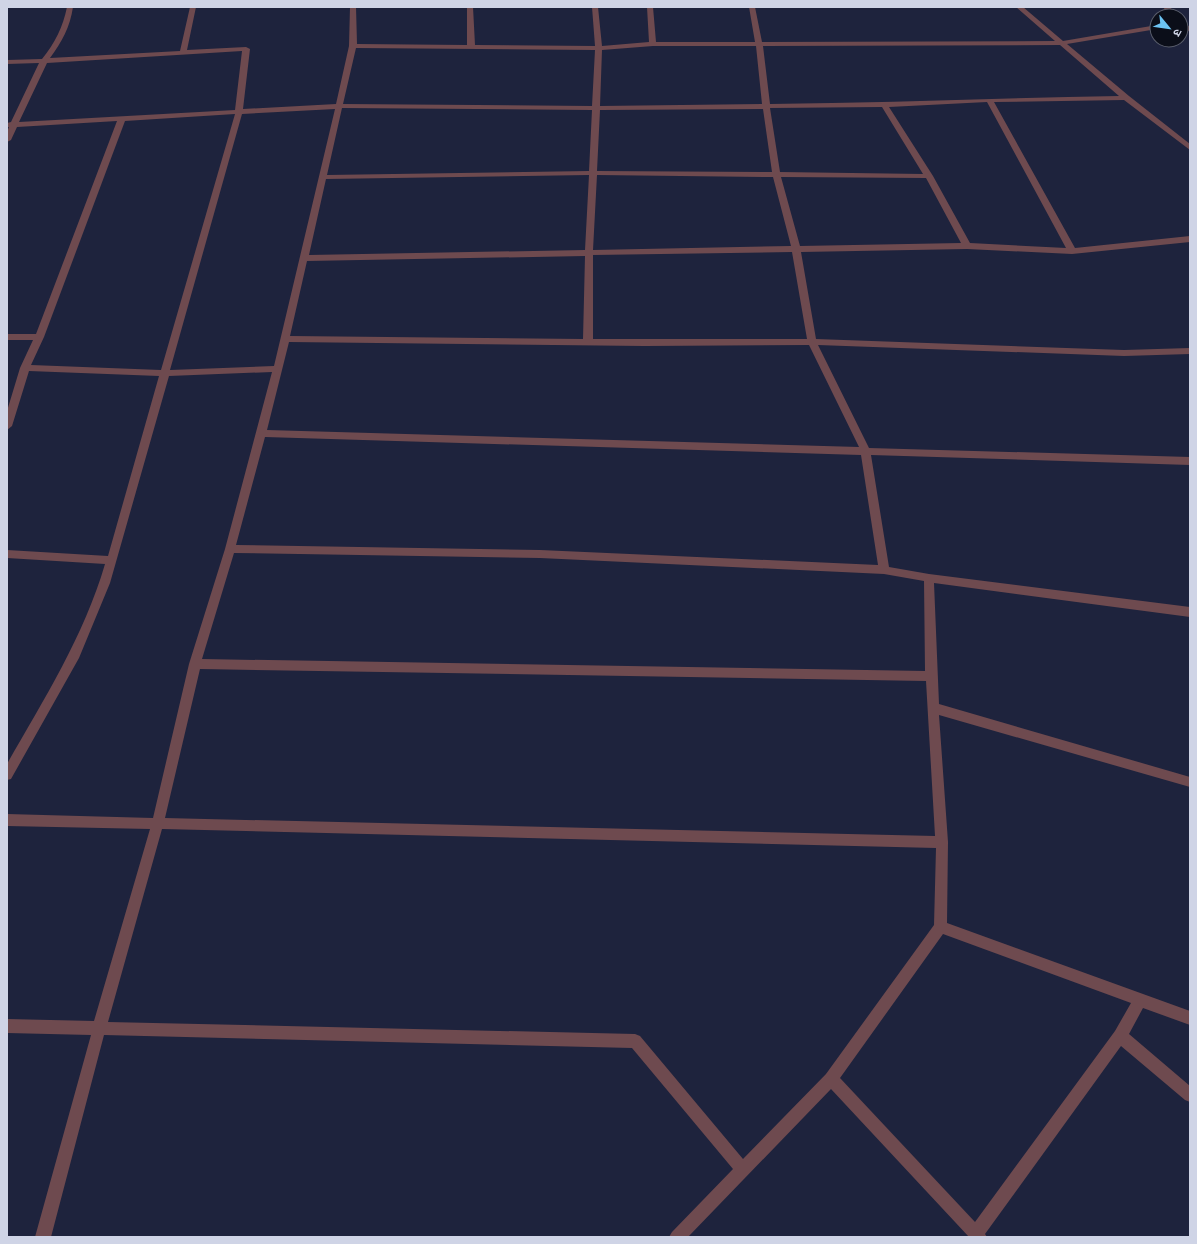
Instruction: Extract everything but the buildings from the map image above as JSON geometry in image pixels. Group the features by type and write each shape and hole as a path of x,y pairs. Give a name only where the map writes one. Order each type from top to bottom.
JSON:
{"street":[{"path":"7,140 11,125 44,61 60,40 68,18 70,7"},
{"path":"183,53 193,7"},
{"path":"42,1237 158,823 195,664 230,549 278,369 353,46 353,7"},
{"path":"470,7 470,47"},
{"path":"588,342 589,253 599,48 595,7"},
{"path":"650,7 653,44"},
{"path":"752,7 759,43 776,175 796,249 812,342 866,452 884,570"},
{"path":"1019,7 1126,98 1190,148"},
{"path":"353,46 599,48 653,44 1062,43 1149,28"},
{"path":"7,62 246,49 239,112 105,584 74,655 7,775"},
{"path":"11,125 338,106 596,108 884,105 989,100 1126,98"},
{"path":"989,100 1072,251"},
{"path":"884,105 929,176 967,246"},
{"path":"7,426 25,368 39,337 122,119"},
{"path":"322,176 593,173 929,176"},
{"path":"303,258 967,246 1072,251 1190,239"},
{"path":"7,337 39,337"},
{"path":"284,339 588,342 812,342 1124,353 1190,351"},
{"path":"25,368 166,373 278,369"},
{"path":"261,433 1190,461"},
{"path":"230,549 540,554 884,570 929,578 1190,612"},
{"path":"7,554 111,560"},
{"path":"677,1237 831,1079 940,927 942,842 932,676 929,578"},
{"path":"195,664 932,676"},
{"path":"934,708 1190,782"},
{"path":"7,820 942,842"},
{"path":"940,927 1190,1018"},
{"path":"831,1079 978,1235 1120,1036 1140,1000"},
{"path":"7,1026 634,1041 743,1170"},
{"path":"1120,1036 1190,1095"}]}
